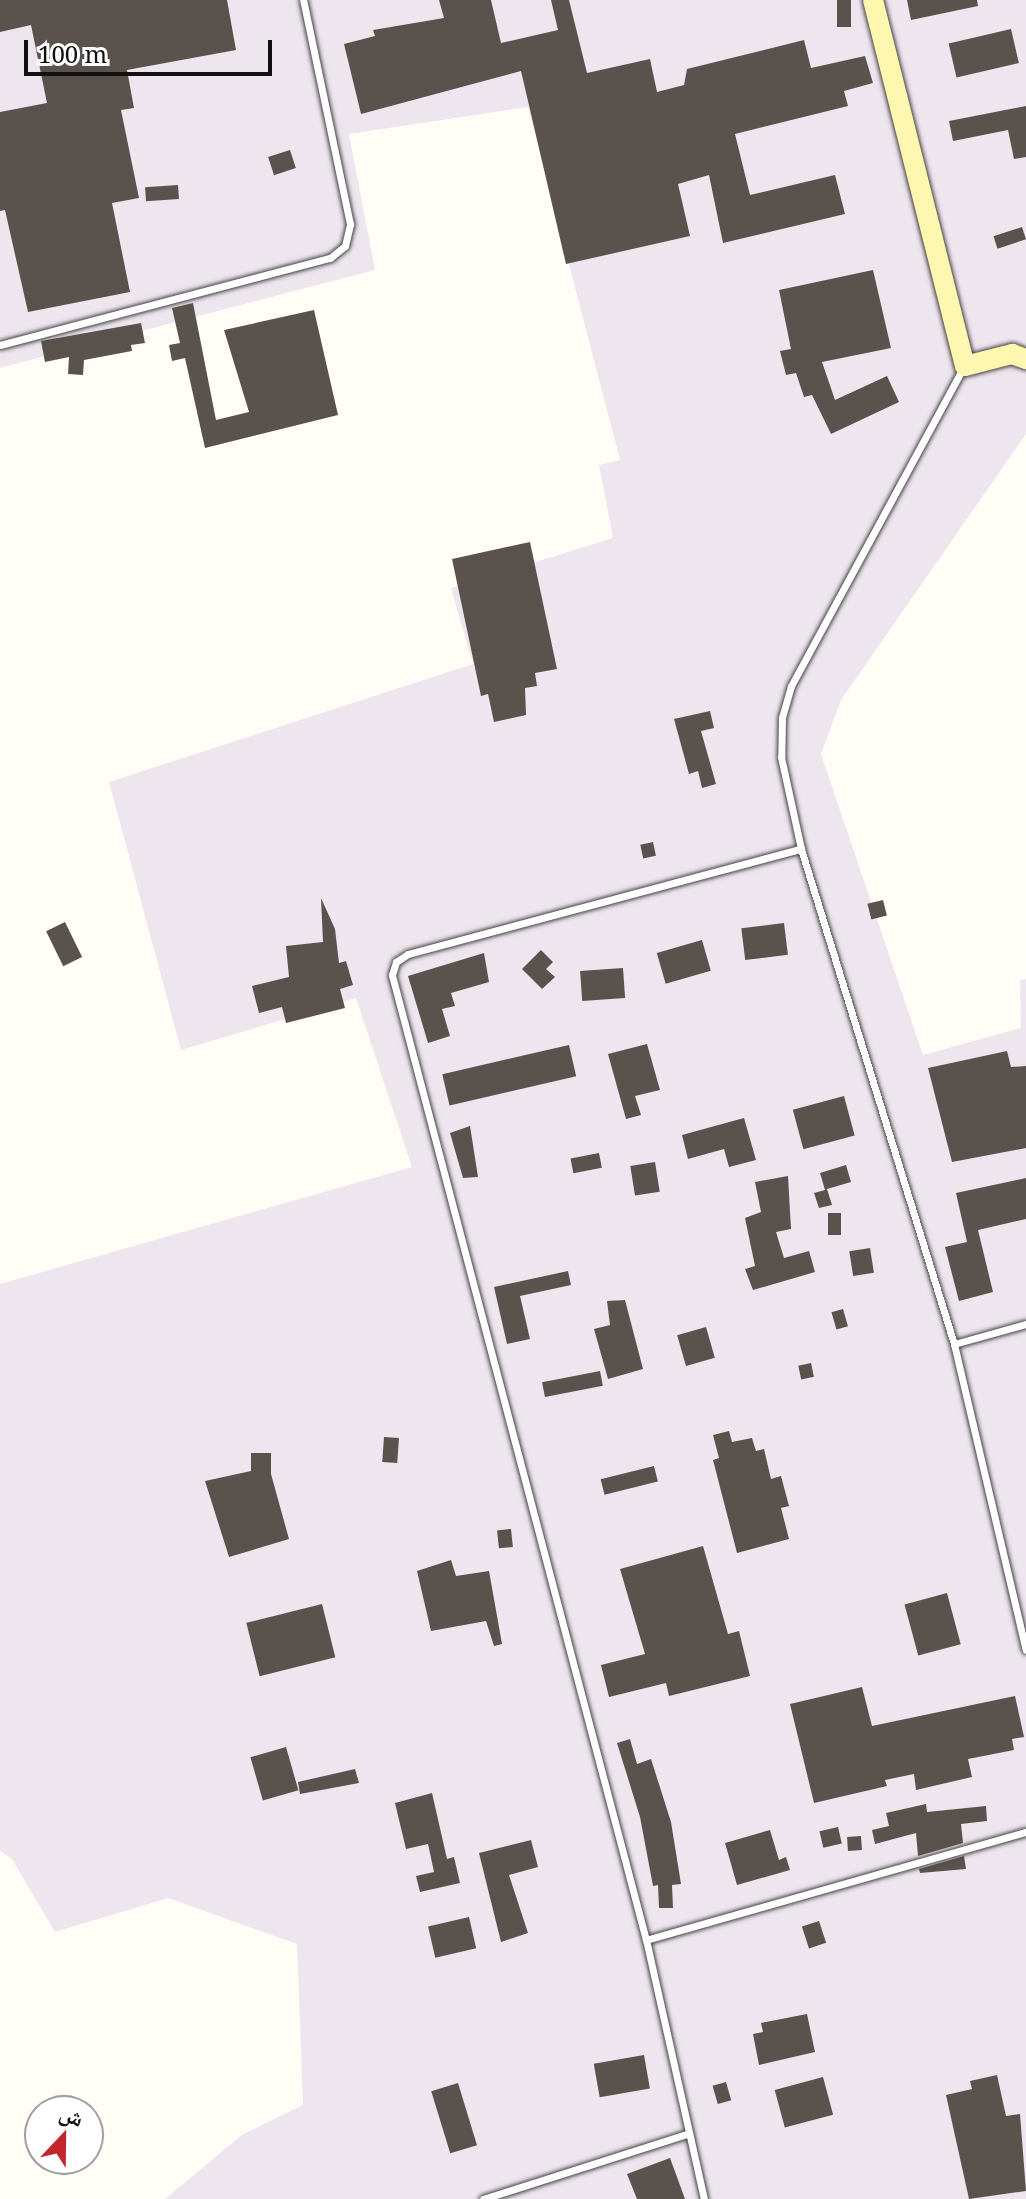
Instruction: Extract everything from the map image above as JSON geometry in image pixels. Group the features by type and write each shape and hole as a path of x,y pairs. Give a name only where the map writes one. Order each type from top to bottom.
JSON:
{"main road":[{"path":"873,0 965,366 1021,352"}],"lane":[{"path":"0,345 330,258 345,246 350,224 303,0"},
{"path":"965,366 791,686 782,718 781,757 801,849 954,1344 1026,1650"},
{"path":"704,2199 646,1940 392,975 396,962 408,954 801,849"},
{"path":"954,1344 1026,1324"},
{"path":"646,1940 1026,1832"},
{"path":"483,2199 687,2134"}],"shaded area":[{"path":"0,0 1026,0 1026,434 841,700 821,754 923,1055 1021,1028 1020,980 1026,979 1026,2199 165,2199 243,2134 303,2105 297,1944 168,1898 55,1932 12,1859 0,1851 0,1284 412,1167 356,998 181,1050 109,782 473,664 451,588 613,538 599,465 620,460 528,107 349,134 375,270 0,368"}],"building":[{"path":"0,0 227,0 236,50 127,70 134,108 121,110 139,198 112,203 130,292 28,312 5,210 0,211 0,112 47,103 31,25 0,32"},
{"path":"439,0 491,0 501,43 558,30 551,0 569,0 587,73 650,59 657,92 684,85 687,69 804,40 811,68 865,56 873,83 844,91 848,106 735,134 750,195 835,175 845,214 723,243 709,175 678,184 690,236 566,264 521,71 361,114 344,44 375,36 373,30 444,18"},
{"path":"837,0 851,0 851,27 837,27"},
{"path":"907,0 977,0 978,6 911,20"},
{"path":"1011,29 1019,63 957,77 949,43"},
{"path":"1026,106 1026,157 1014,159 1008,130 953,141 949,121"},
{"path":"290,150 296,168 274,175 268,157"},
{"path":"178,185 179,199 146,201 145,187"},
{"path":"1022,227 1026,239 997,249 993,236"},
{"path":"873,270 891,348 822,362 835,400 887,376 899,402 831,434 812,395 804,397 796,373 786,375 780,351 791,349 779,290"},
{"path":"193,303 216,420 249,412 224,330 314,310 338,415 205,448 185,358 172,361 169,345 180,343 172,308"},
{"path":"141,323 145,343 131,345 132,351 84,360 83,375 68,374 69,357 45,362 41,341"},
{"path":"530,542 557,669 535,673 537,686 525,688 526,715 494,722 488,694 481,696 452,559"},
{"path":"710,711 714,728 701,731 716,784 702,788 698,771 689,774 674,719"},
{"path":"653,842 656,856 643,858 640,845"},
{"path":"321,898 335,929 339,963 346,961 353,985 340,989 345,1008 286,1023 282,1007 259,1013 252,986 289,977 286,946 323,942"},
{"path":"883,900 887,916 871,919 867,904"},
{"path":"65,922 82,957 63,966 46,931"},
{"path":"784,923 788,955 745,960 741,928"},
{"path":"702,940 711,971 666,984 657,953"},
{"path":"541,950 553,962 546,969 555,977 542,989 522,969"},
{"path":"484,953 489,982 451,993 455,1006 442,1009 450,1036 428,1043 408,976"},
{"path":"623,968 625,998 582,1001 580,971"},
{"path":"647,1044 660,1090 635,1096 641,1115 626,1119 608,1054"},
{"path":"569,1045 576,1076 450,1105 442,1074"},
{"path":"1007,1051 1011,1067 1026,1066 1026,1148 952,1162 928,1068"},
{"path":"844,1096 855,1136 803,1149 793,1110"},
{"path":"744,1118 756,1160 729,1167 724,1149 688,1159 682,1135"},
{"path":"470,1126 478,1177 463,1178 450,1133"},
{"path":"599,1153 602,1168 573,1173 571,1159"},
{"path":"655,1162 660,1192 635,1196 630,1166"},
{"path":"846,1165 851,1182 827,1189 832,1205 819,1208 814,1193 825,1190 820,1173"},
{"path":"788,1176 791,1229 776,1232 784,1258 809,1251 815,1272 753,1290 745,1269 755,1266 745,1218 761,1212 755,1182"},
{"path":"1026,1178 1026,1219 978,1230 993,1292 959,1301 945,1247 967,1242 956,1193"},
{"path":"828,1213 841,1213 841,1235 828,1235"},
{"path":"870,1248 874,1273 853,1276 849,1251"},
{"path":"568,1271 571,1285 520,1296 530,1339 507,1344 494,1287"},
{"path":"625,1300 643,1369 608,1379 594,1329 610,1325 607,1301"},
{"path":"843,1309 848,1326 836,1330 831,1312"},
{"path":"706,1327 715,1358 686,1366 677,1335"},
{"path":"811,1363 814,1377 801,1379 798,1366"},
{"path":"600,1371 603,1386 545,1397 542,1382"},
{"path":"729,1431 732,1442 752,1438 756,1451 764,1449 771,1479 781,1476 789,1506 781,1508 789,1539 737,1553 713,1460 719,1458 713,1435"},
{"path":"384,1437 399,1438 397,1463 382,1462"},
{"path":"251,1453 271,1453 271,1474 289,1539 229,1557 205,1481 251,1471"},
{"path":"654,1466 658,1482 605,1495 601,1479"},
{"path":"511,1529 513,1547 499,1548 497,1530"},
{"path":"703,1546 728,1634 739,1631 750,1676 669,1696 666,1683 609,1697 601,1665 645,1654 620,1569"},
{"path":"451,1560 456,1576 489,1571 502,1644 494,1646 486,1621 431,1631 417,1571"},
{"path":"947,1593 961,1644 918,1656 904,1604"},
{"path":"322,1604 335,1657 260,1676 246,1623"},
{"path":"862,1687 872,1726 1015,1696 1024,1737 1012,1739 1014,1750 968,1759 972,1777 916,1790 914,1774 885,1780 887,1786 814,1803 790,1704"},
{"path":"630,1739 637,1764 651,1759 671,1822 681,1884 672,1885 673,1908 659,1908 658,1885 653,1886 640,1817 617,1743"},
{"path":"286,1747 298,1790 263,1800 250,1757"},
{"path":"355,1769 359,1783 300,1794 298,1782"},
{"path":"432,1793 447,1859 454,1857 460,1883 420,1892 416,1876 434,1872 428,1844 406,1849 395,1803"},
{"path":"926,1804 927,1812 986,1806 987,1821 961,1824 963,1843 918,1856 916,1833 875,1844 872,1830 889,1826 886,1813"},
{"path":"838,1827 842,1844 823,1848 819,1831"},
{"path":"770,1830 779,1860 786,1857 790,1870 737,1885 725,1843"},
{"path":"861,1836 862,1850 848,1851 847,1837"},
{"path":"531,1840 538,1867 509,1875 528,1933 501,1942 479,1853"},
{"path":"964,1856 966,1869 920,1873 919,1869"},
{"path":"469,1917 476,1948 435,1958 428,1926"},
{"path":"819,1921 826,1943 809,1948 802,1927"},
{"path":"807,2014 815,2052 759,2065 753,2034 763,2032 761,2023"},
{"path":"644,2055 650,2088 600,2097 594,2064"},
{"path":"997,2075 1006,2116 1020,2114 1026,2191 969,2199 946,2095 972,2089 970,2081"},
{"path":"823,2077 833,2115 785,2128 775,2090"},
{"path":"726,2082 731,2100 718,2104 713,2086"},
{"path":"458,2083 477,2145 450,2153 431,2091"},
{"path":"670,2158 685,2199 637,2199 627,2174"}]}
